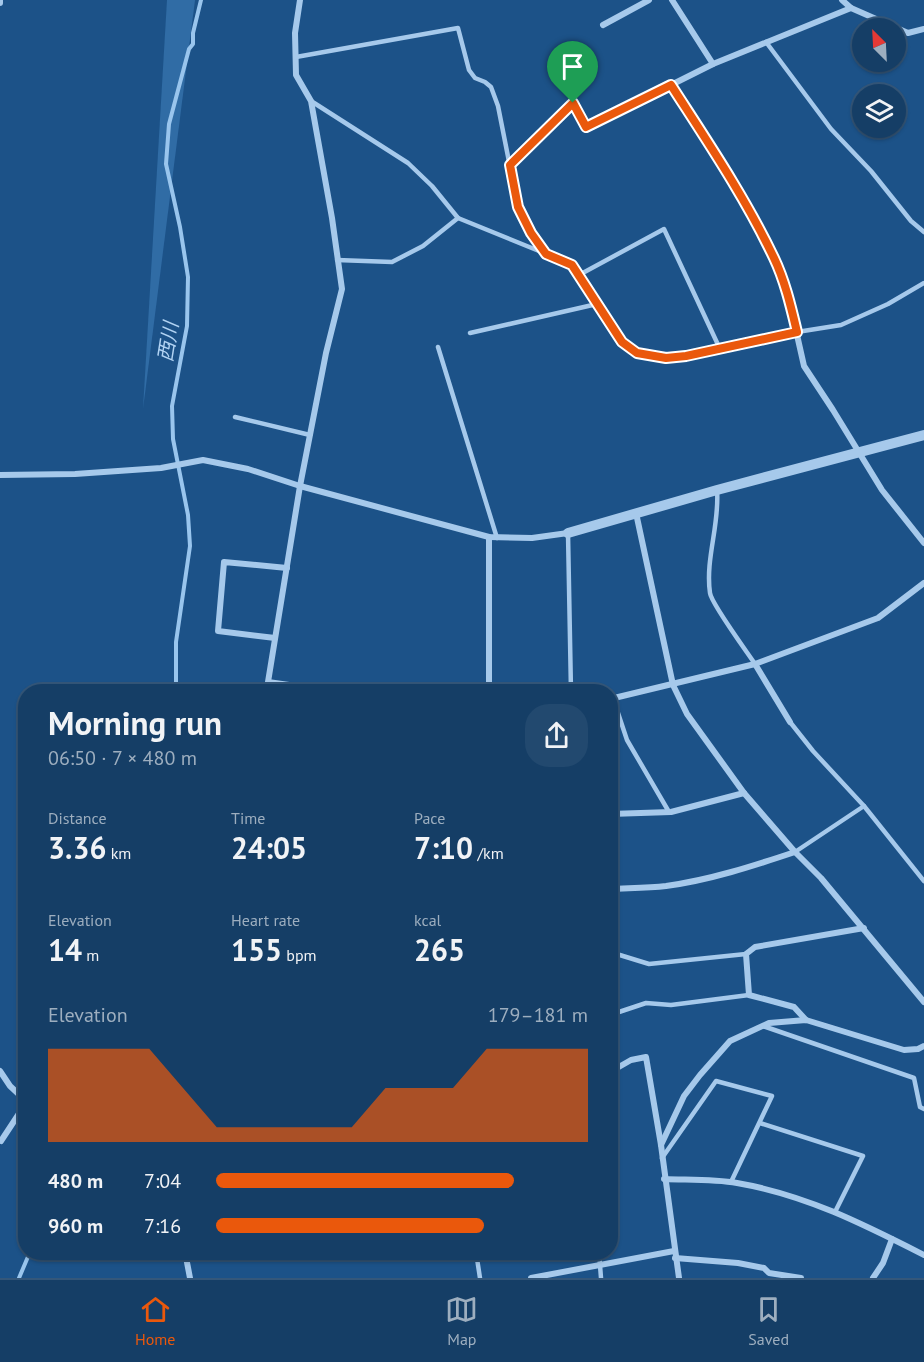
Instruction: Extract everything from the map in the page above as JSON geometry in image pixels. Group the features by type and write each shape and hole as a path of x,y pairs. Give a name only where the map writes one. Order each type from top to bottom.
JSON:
{"street":[{"path":"282,684 268,682 300,486 326,353 342,289 311,101 296,75 295,33 300,0"},
{"path":"603,25 649,0"},
{"path":"672,0 713,64"},
{"path":"842,0 851,8 908,33 924,29"},
{"path":"851,8 713,64 671,85 735,185 774,259 788,295 804,366 882,490 924,543"},
{"path":"546,254 572,265 622,342 637,353 666,358 686,356 797,332"},
{"path":"0,476 161,468 203,460 248,469 300,486 489,537 532,538 568,533 717,490 924,435"},
{"path":"636,513 673,685 687,714 744,794 821,878 924,1002"},
{"path":"489,537 489,684"},
{"path":"275,638 218,631 224,562 287,568"},
{"path":"618,697 755,664 878,618 924,583"},
{"path":"755,664 790,722"},
{"path":"618,814 669,812 744,794"},
{"path":"618,889 664,886 699,880 795,852"},
{"path":"806,1020 794,1007 749,995 746,954 755,947 864,928"},
{"path":"661,1145 684,1096 730,1041 769,1023 806,1020 904,1050 924,1046"},
{"path":"618,1067 631,1060 646,1057 661,1145 679,1278"},
{"path":"0,1071 18,1094"},
{"path":"1,1142 18,1115"},
{"path":"664,1179 731,1182 784,1193 835,1212 924,1256"},
{"path":"873,1278 883,1263 892,1239"},
{"path":"531,1278 600,1264 675,1254 764,1268 770,1276 801,1278"},
{"path":"187,1260 190,1278"}],"lane":[{"path":"296,57 458,28 469,70 475,78 491,87 498,106 518,207 531,233 546,254"},
{"path":"766,42 831,129 871,171 911,221 924,232"},
{"path":"510,165 573,103 586,127 671,85"},
{"path":"311,101 408,164 432,186 458,218 546,254"},
{"path":"338,260 392,262 423,246 458,218"},
{"path":"579,275 664,229 720,349"},
{"path":"797,332 841,325 888,304 924,284"},
{"path":"470,333 597,304"},
{"path":"438,346 497,538"},
{"path":"235,417 310,435"},
{"path":"717,490 718,501 710,565 710,596 755,664"},
{"path":"568,533 571,684"},
{"path":"618,715 627,740 669,812"},
{"path":"790,722 813,751 864,806 924,881"},
{"path":"795,852 864,806"},
{"path":"618,954 649,964 746,954"},
{"path":"618,1012 646,1003 671,1005 749,995"},
{"path":"763,1026 914,1078 920,1107 924,1109"},
{"path":"662,1158 716,1081 772,1096 731,1182"},
{"path":"760,1123 863,1156 835,1212"},
{"path":"477,1260 480,1278"},
{"path":"599,1260 601,1278"}],"shaded area":[{"path":"167,0 195,0 143,409"}],"waterway":[{"name":"西川","path":"176,684 176,642 190,546 188,515 173,439 172,406 187,326 188,277 166,164 169,124 189,49 193,44 193,33 201,0"},
{"name":"西川","path":"19,1278 27,1260"}],"route":[{"path":"671,85 735,185 774,259 788,295 797,332 686,356 666,358 637,353 622,342 572,265 546,254 531,233 518,207 510,165 573,103 586,127 671,85"}]}
